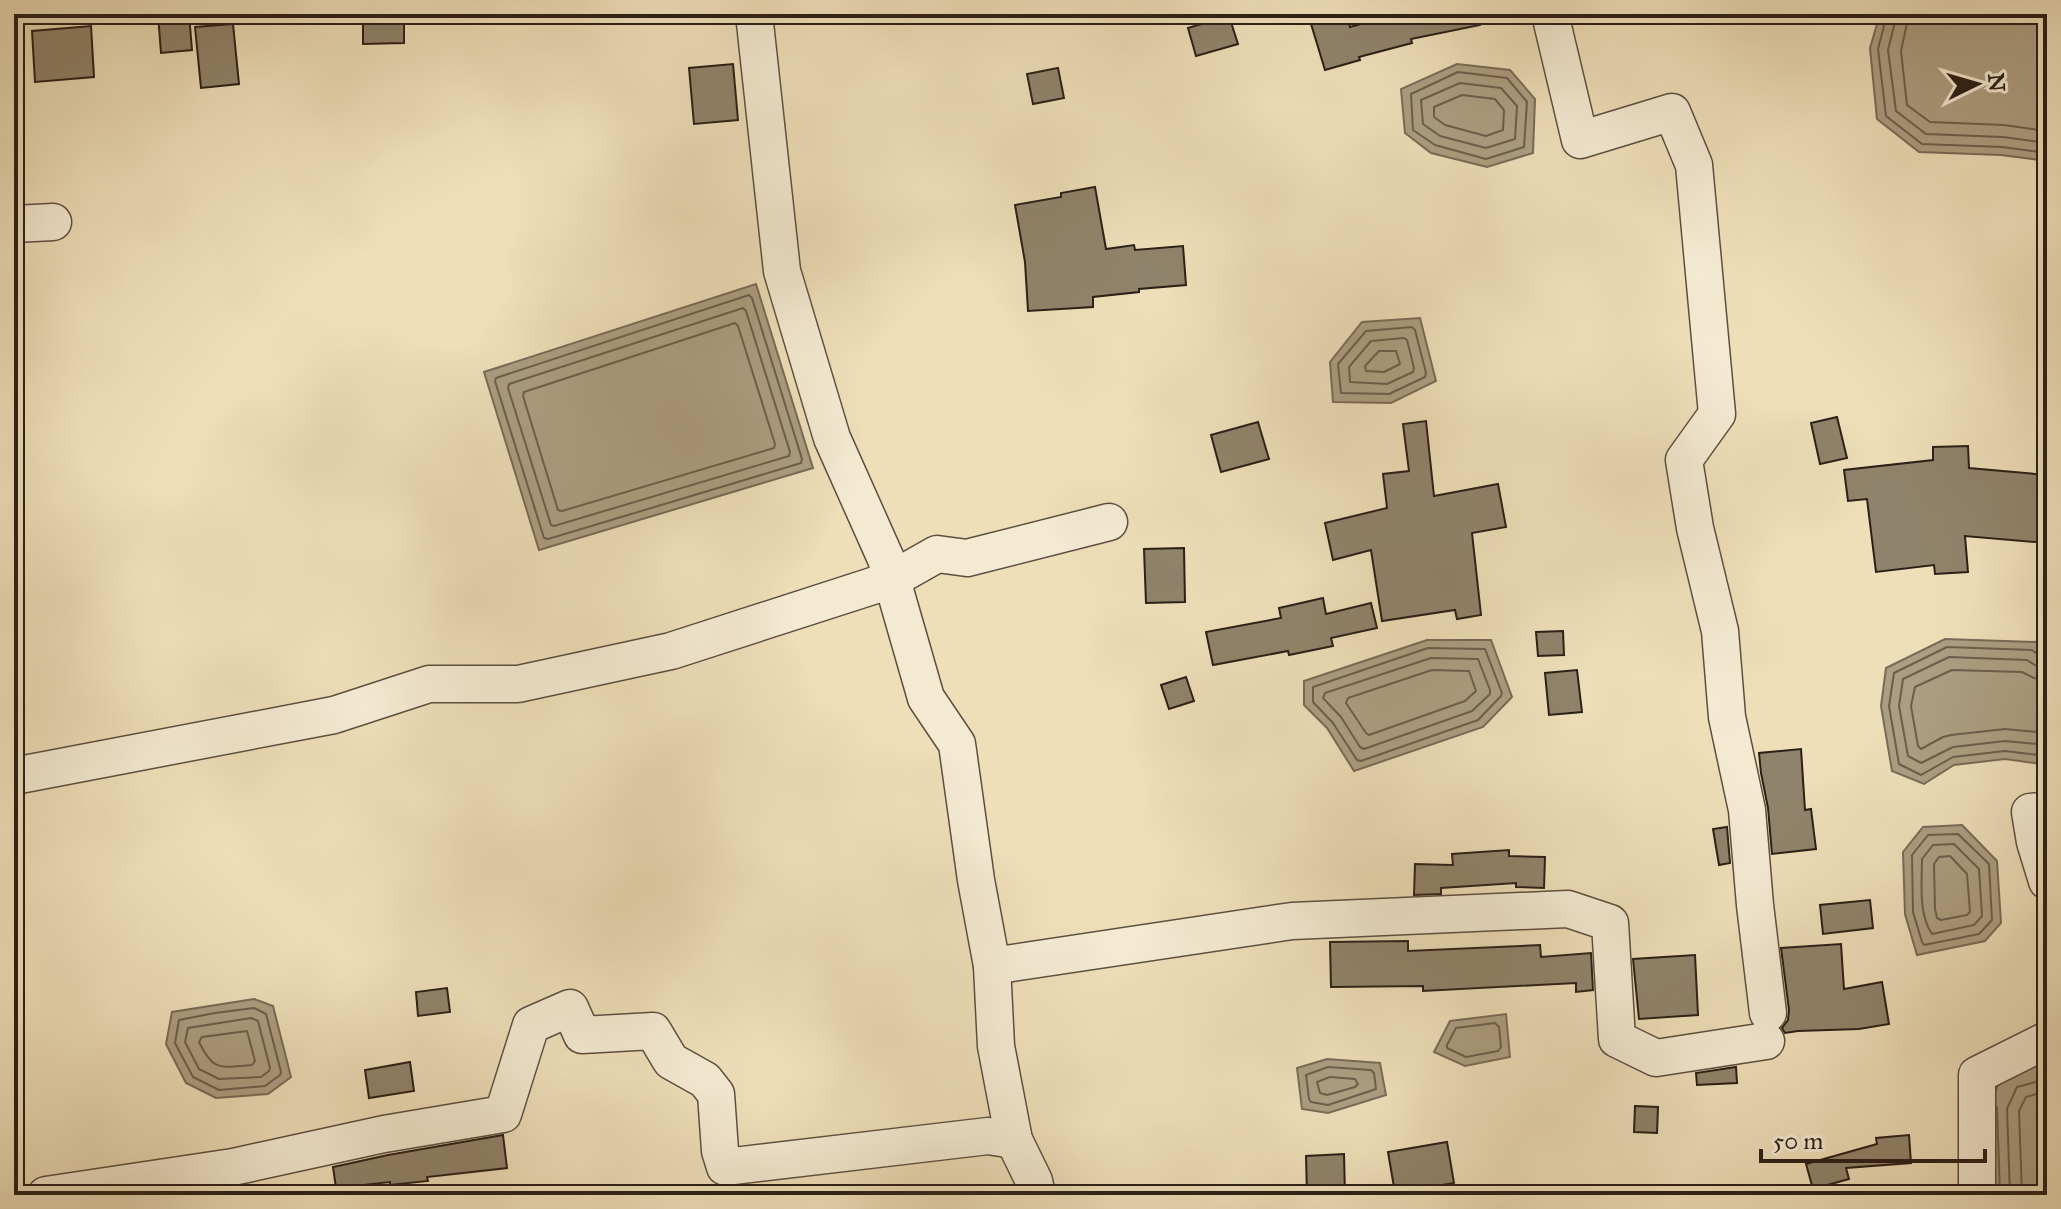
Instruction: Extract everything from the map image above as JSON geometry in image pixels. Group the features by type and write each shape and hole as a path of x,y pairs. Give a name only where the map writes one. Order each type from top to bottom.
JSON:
{"street":[{"path":"754,14 782,271 832,438 886,559 926,698 957,744 976,880 992,966 996,1046 1014,1140 1034,1181 1037,1195"},
{"path":"992,966 1292,921 1568,909 1610,923 1617,1039 1656,1058 1767,1027 1747,810 1727,717 1720,631 1695,528 1684,460 1717,414 1694,165 1672,112 1580,140 1550,14"},
{"path":"14,224 53,222"},
{"path":"14,776 334,715 429,684 518,684 671,651 891,580 937,554 967,558 1109,522"},
{"path":"2047,810 2030,812 2047,881"},
{"path":"46,1195 233,1167 384,1134 503,1114 531,1025 570,1008 582,1035 653,1031 671,1061 705,1080 716,1094 720,1151 725,1167 988,1136 1014,1140"},
{"path":"1977,1195 1977,1075 2047,1040"}],"water":[{"path":"1880,14 2047,14 2047,161 2001,155 1919,152 1877,119 1870,48"},
{"path":"1457,64 1510,70 1535,99 1533,153 1487,167 1431,153 1405,133 1401,89"},
{"path":"756,284 813,468 539,550 484,372"},
{"path":"1420,318 1436,381 1391,403 1333,402 1330,362 1362,322"},
{"path":"1945,639 2036,642 2047,653 2047,763 2005,759 1954,765 1924,784 1892,771 1881,706 1886,668"},
{"path":"1427,640 1491,640 1512,697 1483,727 1354,771 1327,728 1304,705 1304,681"},
{"path":"1962,825 1997,861 2001,923 1985,941 1917,955 1905,914 1903,852 1923,827"},
{"path":"254,999 273,1006 291,1077 268,1094 216,1098 186,1083 166,1044 172,1012"},
{"path":"1506,1014 1510,1057 1465,1066 1434,1052 1450,1021"},
{"path":"1327,1059 1380,1063 1386,1095 1328,1113 1302,1109 1297,1068"},
{"path":"2041,1061 2047,1062 2047,1195 1992,1195 1989,1104 2004,1073"}],"building":[{"path":"158,14 189,14 192,50 161,53"},
{"path":"363,14 404,14 404,43 363,44"},
{"path":"1308,14 1347,14 1350,27 1398,14 1479,14 1480,25 1411,39 1412,43 1325,70"},
{"path":"1229,16 1238,44 1196,56 1188,28"},
{"path":"233,24 239,84 201,88 195,27"},
{"path":"91,26 94,77 35,82 32,31"},
{"path":"733,64 738,120 694,124 689,68"},
{"path":"1058,68 1064,98 1033,104 1027,74"},
{"path":"1095,187 1106,249 1134,245 1135,250 1183,246 1186,285 1093,297 1093,307 1028,311 1025,262 1015,205"},
{"path":"1837,417 1847,458 1820,464 1811,423"},
{"path":"1426,421 1434,496 1498,484 1506,527 1472,533 1481,615 1457,619 1455,610 1382,621 1371,550 1333,560 1325,523 1387,508 1383,474 1409,471 1403,424"},
{"path":"1258,422 1269,459 1221,472 1211,435"},
{"path":"1968,446 1969,468 2047,475 2047,543 1965,536 1968,572 1935,574 1934,565 1876,572 1867,499 1848,501 1844,470 1933,460 1933,447"},
{"path":"1184,548 1185,602 1146,603 1144,549"},
{"path":"1323,598 1326,614 1371,603 1377,628 1331,638 1333,646 1213,665 1206,632 1281,618 1279,608"},
{"path":"1563,631 1564,655 1538,656 1536,632"},
{"path":"1577,670 1582,712 1549,715 1545,673"},
{"path":"1186,677 1194,701 1169,709 1161,685"},
{"path":"1801,749 1805,810 1811,809 1816,849 1772,854 1759,753"},
{"path":"1727,827 1730,863 1719,865 1713,829"},
{"path":"1509,850 1509,856 1545,857 1544,888 1516,887 1516,883 1441,888 1441,894 1414,895 1415,864 1453,865 1452,854"},
{"path":"1870,900 1873,928 1823,934 1820,905"},
{"path":"1408,941 1408,951 1540,945 1541,957 1591,953 1593,990 1576,992 1576,983 1423,991 1423,986 1331,987 1330,942"},
{"path":"1841,944 1844,989 1882,982 1889,1024 1785,1033 1782,1028 1788,1020 1789,1010 1781,948"},
{"path":"1695,955 1698,1015 1639,1019 1633,959"},
{"path":"447,988 450,1012 418,1016 416,992"},
{"path":"410,1062 414,1091 369,1098 365,1070"},
{"path":"1736,1067 1737,1083 1697,1085 1696,1073"},
{"path":"1635,1106 1658,1107 1657,1133 1634,1132"},
{"path":"503,1135 507,1168 427,1177 428,1181 336,1188 333,1167"},
{"path":"1909,1135 1911,1163 1846,1168 1849,1179 1813,1189 1806,1164 1877,1144 1876,1138"},
{"path":"1447,1142 1454,1183 1395,1193 1388,1152"},
{"path":"1344,1154 1345,1195 1307,1195 1306,1156"}]}
